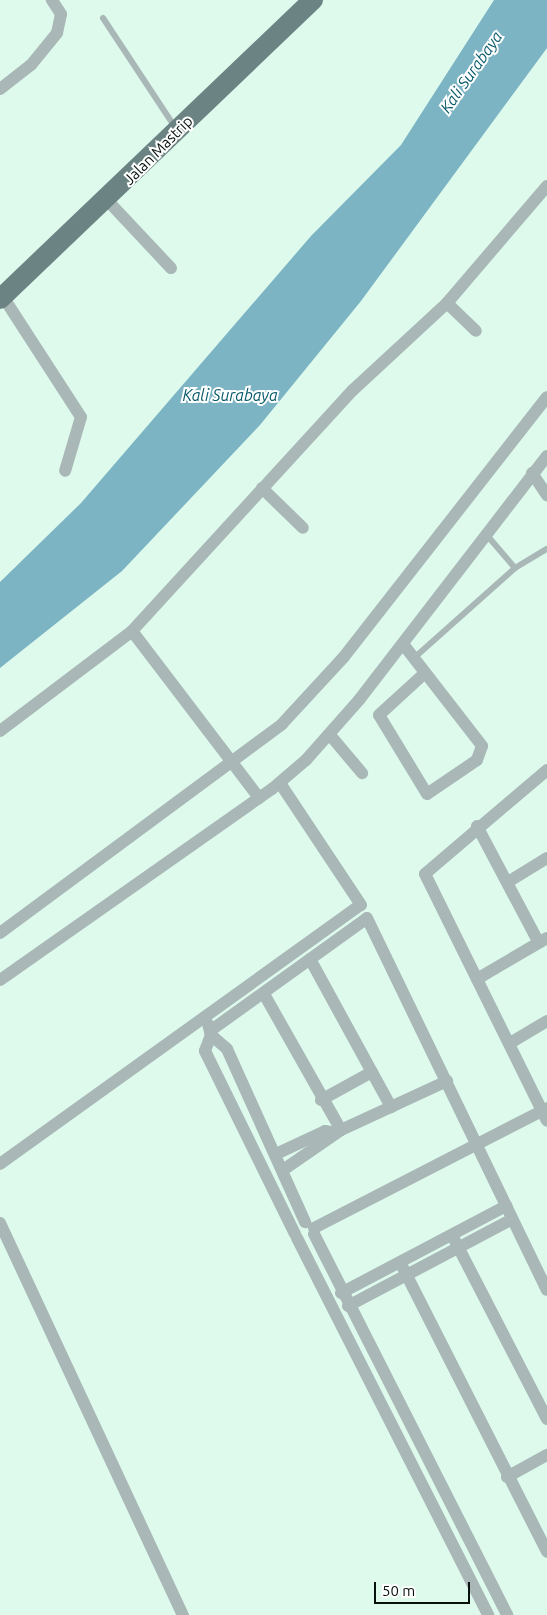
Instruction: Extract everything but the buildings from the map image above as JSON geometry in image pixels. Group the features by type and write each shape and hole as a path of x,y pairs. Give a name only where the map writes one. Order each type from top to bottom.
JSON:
{"main road":[{"name":"Jalan Mastrip","path":"1,296 108,201 177,130 313,0"}],"street":[{"path":"0,89 31,65 57,33 61,14 52,0"},
{"path":"0,731 132,631 365,377 447,303 547,186"},
{"path":"108,201 171,268"},
{"path":"1,296 82,418 65,471"},
{"path":"447,303 476,331"},
{"path":"0,933 236,767 286,720 342,658 547,397"},
{"path":"0,980 257,795 280,783 330,735 403,644 485,533 547,456"},
{"path":"532,473 547,495"},
{"path":"262,488 303,528"},
{"path":"132,631 257,795"},
{"path":"403,644 482,746 477,760 427,794 378,715 425,673"},
{"path":"330,735 362,773"},
{"path":"296,1236 478,1145 545,1114 425,874 477,826 547,770"},
{"path":"0,1164 361,904 280,783"},
{"path":"477,826 543,941 477,979"},
{"path":"508,882 547,858"},
{"path":"488,1615 438,1523 244,1135 205,1051 211,1033 367,918 547,1290"},
{"path":"310,959 391,1107"},
{"path":"264,994 339,1131"},
{"path":"205,1017 211,1033 226,1049 264,1126 340,1293 507,1615"},
{"path":"510,1043 547,1021"},
{"path":"321,1100 372,1072"},
{"path":"283,1170 339,1131 447,1081"},
{"path":"244,1135 264,1126"},
{"path":"276,1154 325,1131 339,1131"},
{"path":"340,1293 506,1206"},
{"path":"348,1306 512,1219"},
{"path":"0,1223 183,1615"},
{"path":"452,1235 460,1246 547,1419"},
{"path":"400,1262 507,1477 547,1552"},
{"path":"370,1386 384,1378"},
{"path":"507,1477 547,1454"},
{"path":"438,1523 454,1516"}],"lane":[{"path":"104,18 177,130"},
{"path":"485,533 515,568"},
{"path":"414,658 515,568 547,549"}],"water":[{"name":"Kali Surabaya","path":"494,0 547,0 547,48 361,301 260,425 122,571 0,668 0,582 81,503 311,236 401,145"}]}
